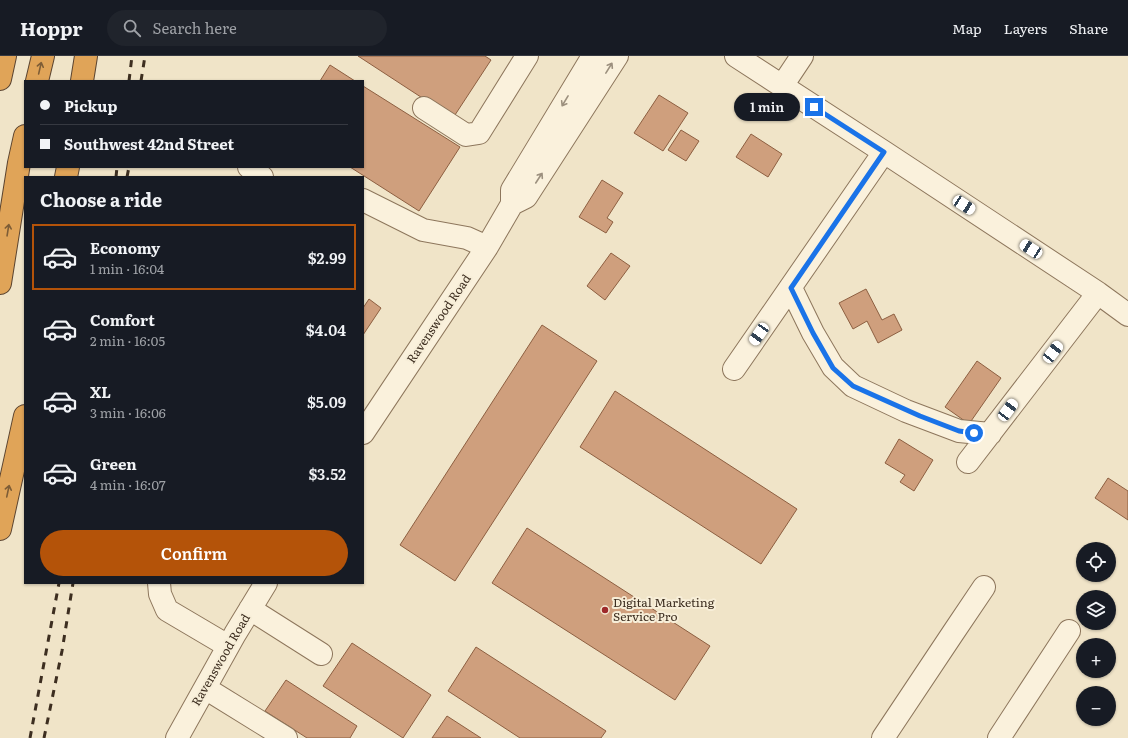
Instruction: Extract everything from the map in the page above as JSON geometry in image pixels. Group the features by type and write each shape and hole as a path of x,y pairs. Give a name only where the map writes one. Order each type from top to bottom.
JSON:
{"highway":[{"path":"0,79 5,56"},
{"path":"37,80 43,56"},
{"path":"82,80 86,56"},
{"path":"0,283 24,140"},
{"path":"0,529 24,421"}],"street":[{"path":"424,108 466,135 479,133 527,56"},
{"name":"Ravenswood Road","path":"512,204 526,197 617,56"},
{"path":"736,56 758,62 782,86 1098,293 1128,315"},
{"path":"782,86 802,56"},
{"name":"Ravenswood Road","path":"364,432 487,247 512,204 512,190 591,57"},
{"path":"734,368 884,152"},
{"path":"250,168 261,176"},
{"path":"364,200 423,230 467,238 487,247"},
{"path":"791,288 813,333 833,368 853,386 906,411 959,431 990,434"},
{"path":"1098,293 1128,308"},
{"path":"968,462 1098,293"},
{"name":"Ravenswood Road","path":"177,738 228,646 265,584"},
{"path":"162,587 167,610 228,646"},
{"path":"883,738 984,587"},
{"path":"250,609 321,654"},
{"path":"999,738 1070,632"},
{"path":"205,688 286,738"}],"building":[{"path":"358,56 485,56 491,60 453,118"},
{"path":"330,65 353,80 321,80"},
{"path":"364,87 460,147 419,211 352,168 364,168"},
{"path":"659,95 688,113 663,151 634,133"},
{"path":"681,130 699,141 686,161 668,150"},
{"path":"751,134 782,154 768,177 736,157"},
{"path":"602,180 623,193 607,218 613,222 606,233 579,217"},
{"path":"611,253 630,266 605,300 587,286"},
{"path":"866,289 882,320 894,314 902,330 878,343 867,321 853,329 839,303"},
{"path":"369,299 381,308 364,334 364,306"},
{"path":"542,325 597,361 455,581 400,545"},
{"path":"977,361 1001,378 969,424 945,407"},
{"path":"615,391 797,509 761,564 580,447"},
{"path":"899,439 933,460 914,491 900,482 905,475 885,463"},
{"path":"1108,478 1128,491 1128,520 1095,498"},
{"path":"527,528 710,646 675,700 492,583"},
{"path":"352,643 431,695 403,738 323,686"},
{"path":"476,647 606,731 601,738 520,738 448,691"},
{"path":"286,680 357,726 350,738 307,738 265,711"},
{"path":"447,716 481,738 432,738"}],"railway":[{"path":"129,80 132,56"},
{"path":"141,80 145,56"},
{"path":"116,176 117,168"},
{"path":"127,176 129,168"},
{"path":"30,738 59,584"},
{"path":"44,738 62,651 73,584"}],"place":[{"name":"Digital Marketing Service Pro","path":"605,610"}],"route":[{"path":"814,107 884,152 791,288 796,299 833,368 853,386 906,411 959,431 974,433"}]}
